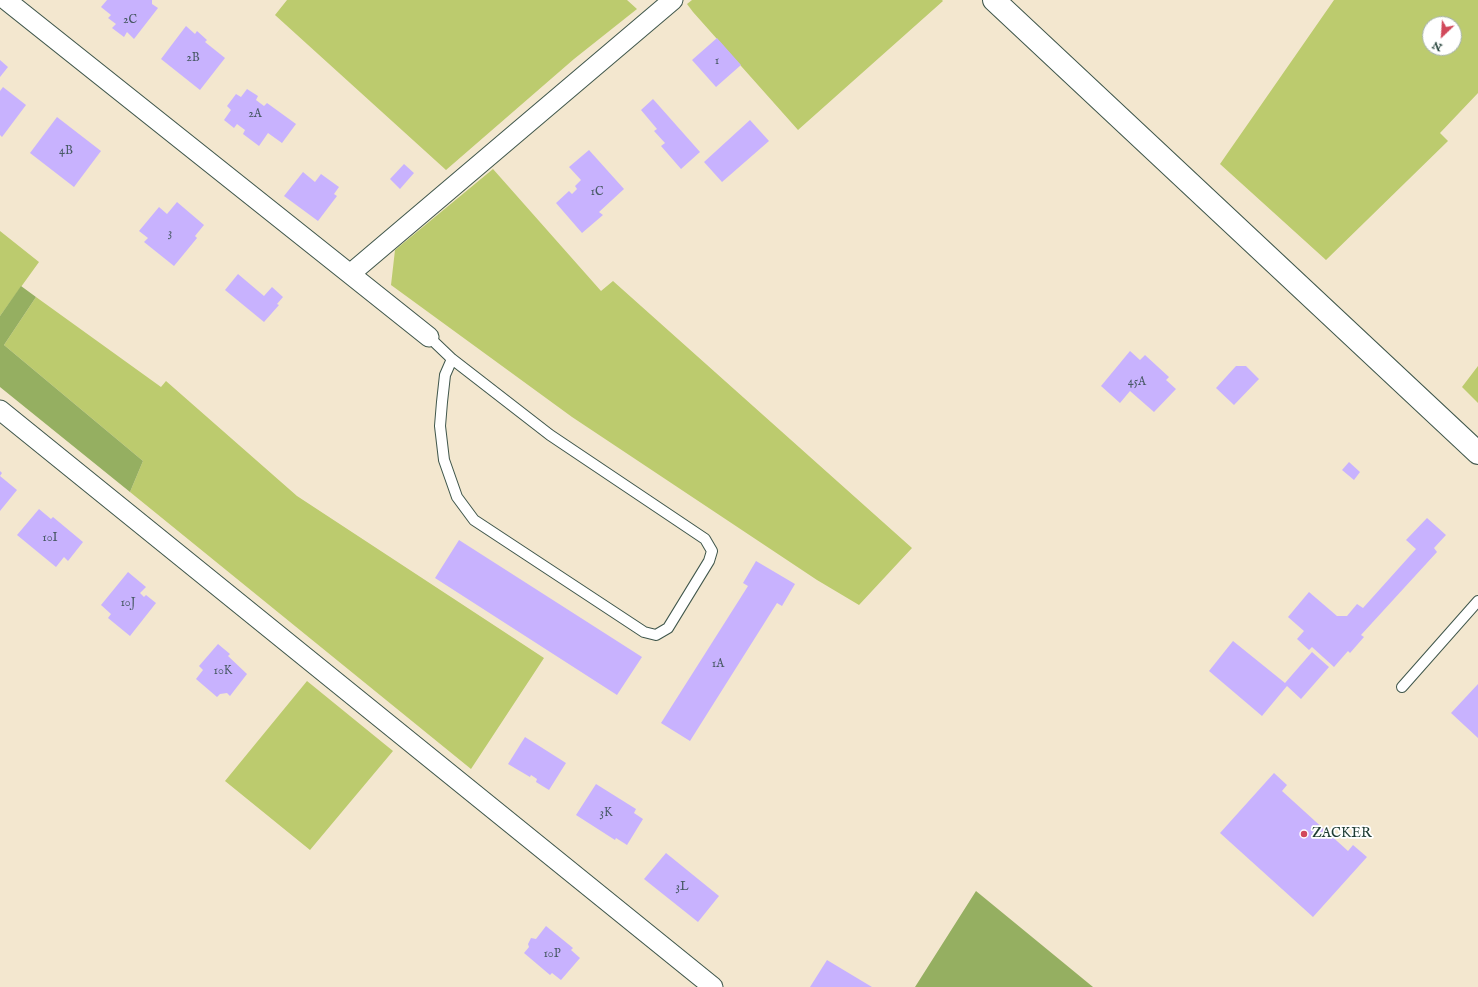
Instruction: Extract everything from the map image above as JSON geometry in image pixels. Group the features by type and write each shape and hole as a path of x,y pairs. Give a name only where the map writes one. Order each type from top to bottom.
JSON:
{"street":[{"path":"6,0 429,337"},
{"path":"350,274 673,0"},
{"path":"994,0 1478,453"},
{"path":"0,410 713,987"}],"lane":[{"path":"429,337 452,359 550,434 705,540 712,551 709,561 668,628 656,634 644,632 474,520 457,497 444,460 440,426 445,375 452,359"},
{"path":"1402,687 1478,601"}],"green space":[{"path":"287,0 627,0 637,9 574,59 446,170 275,15"},
{"path":"692,0 943,1 798,130 693,12 687,4"},
{"path":"1334,0 1478,0 1478,93 1440,133 1448,141 1326,260 1220,164"},
{"path":"493,169 601,291 613,281 912,548 859,605 817,580 572,417 391,285 395,250"},
{"path":"0,231 39,262 0,316"},
{"path":"21,286 36,297 4,345 143,461 130,492 0,387 0,316"},
{"path":"36,297 161,387 166,381 297,496 544,658 471,769 130,492 143,461 4,345"},
{"path":"1478,366 1478,403 1462,387"},
{"path":"307,681 393,751 310,850 225,781"},
{"path":"976,891 1093,987 915,987"}],"building":[{"path":"107,0 152,0 152,4 158,8 134,39 127,32 124,37 112,28 116,24 108,18 111,15 101,7"},
{"path":"186,26 195,34 197,31 207,40 205,42 225,58 200,90 161,59"},
{"path":"717,38 741,65 716,87 692,60"},
{"path":"0,60 8,67 0,77"},
{"path":"3,87 26,105 2,137 0,135 0,91"},
{"path":"247,89 258,96 256,100 264,106 267,103 296,124 282,143 268,133 259,146 243,134 245,130 237,124 234,128 224,120 231,110 227,106 236,94 241,97"},
{"path":"653,99 700,152 681,169 661,146 665,143 654,131 657,129 641,110"},
{"path":"57,117 101,151 74,187 30,153"},
{"path":"750,120 769,141 722,182 704,162"},
{"path":"589,150 624,189 599,212 603,215 582,233 556,203 569,191 572,194 577,189 575,186 581,180 569,167"},
{"path":"404,164 414,173 400,189 390,179"},
{"path":"303,172 315,182 321,174 339,187 334,194 337,196 318,221 284,196"},
{"path":"177,202 204,225 195,236 197,238 174,266 144,242 148,238 139,231 159,207 167,214"},
{"path":"238,274 264,296 272,287 283,297 277,304 279,305 264,322 225,290"},
{"path":"1130,351 1140,360 1145,355 1169,377 1166,380 1176,389 1154,412 1130,391 1120,403 1101,386"},
{"path":"1236,366 1246,366 1259,379 1234,405 1216,388"},
{"path":"1349,462 1360,472 1354,480 1342,470"},
{"path":"0,476 17,490 0,511"},
{"path":"39,509 51,519 53,517 83,542 68,561 64,557 56,567 17,535"},
{"path":"1427,518 1446,535 1434,548 1437,552 1361,635 1364,637 1350,653 1348,651 1334,667 1312,647 1309,650 1297,639 1304,631 1288,617 1309,592 1337,616 1347,616 1357,604 1363,608 1416,549 1406,540"},
{"path":"459,540 642,657 617,695 435,578"},
{"path":"756,561 795,584 782,606 777,603 690,741 661,723 748,586 743,583"},
{"path":"128,572 146,587 140,593 144,597 146,595 156,603 130,636 108,618 111,614 101,605"},
{"path":"1233,641 1285,683 1312,652 1329,667 1301,699 1287,686 1262,716 1209,671"},
{"path":"218,644 230,654 228,656 247,674 230,696 227,693 220,694 217,697 196,679 203,670 199,666"},
{"path":"1478,684 1478,738 1451,713"},
{"path":"525,737 566,763 549,790 536,782 537,779 531,775 530,777 508,764"},
{"path":"1274,773 1287,785 1282,791 1348,851 1353,845 1367,857 1313,917 1220,833"},
{"path":"596,784 636,809 634,813 643,819 627,845 616,838 615,840 576,815"},
{"path":"666,853 719,896 698,922 644,879"},
{"path":"546,926 573,948 571,950 580,958 561,980 552,973 550,975 524,953 529,947 528,944 531,938 536,939"},
{"path":"827,960 872,987 810,987"}],"place":[{"name":"ZACKER","path":"1304,834"}]}
